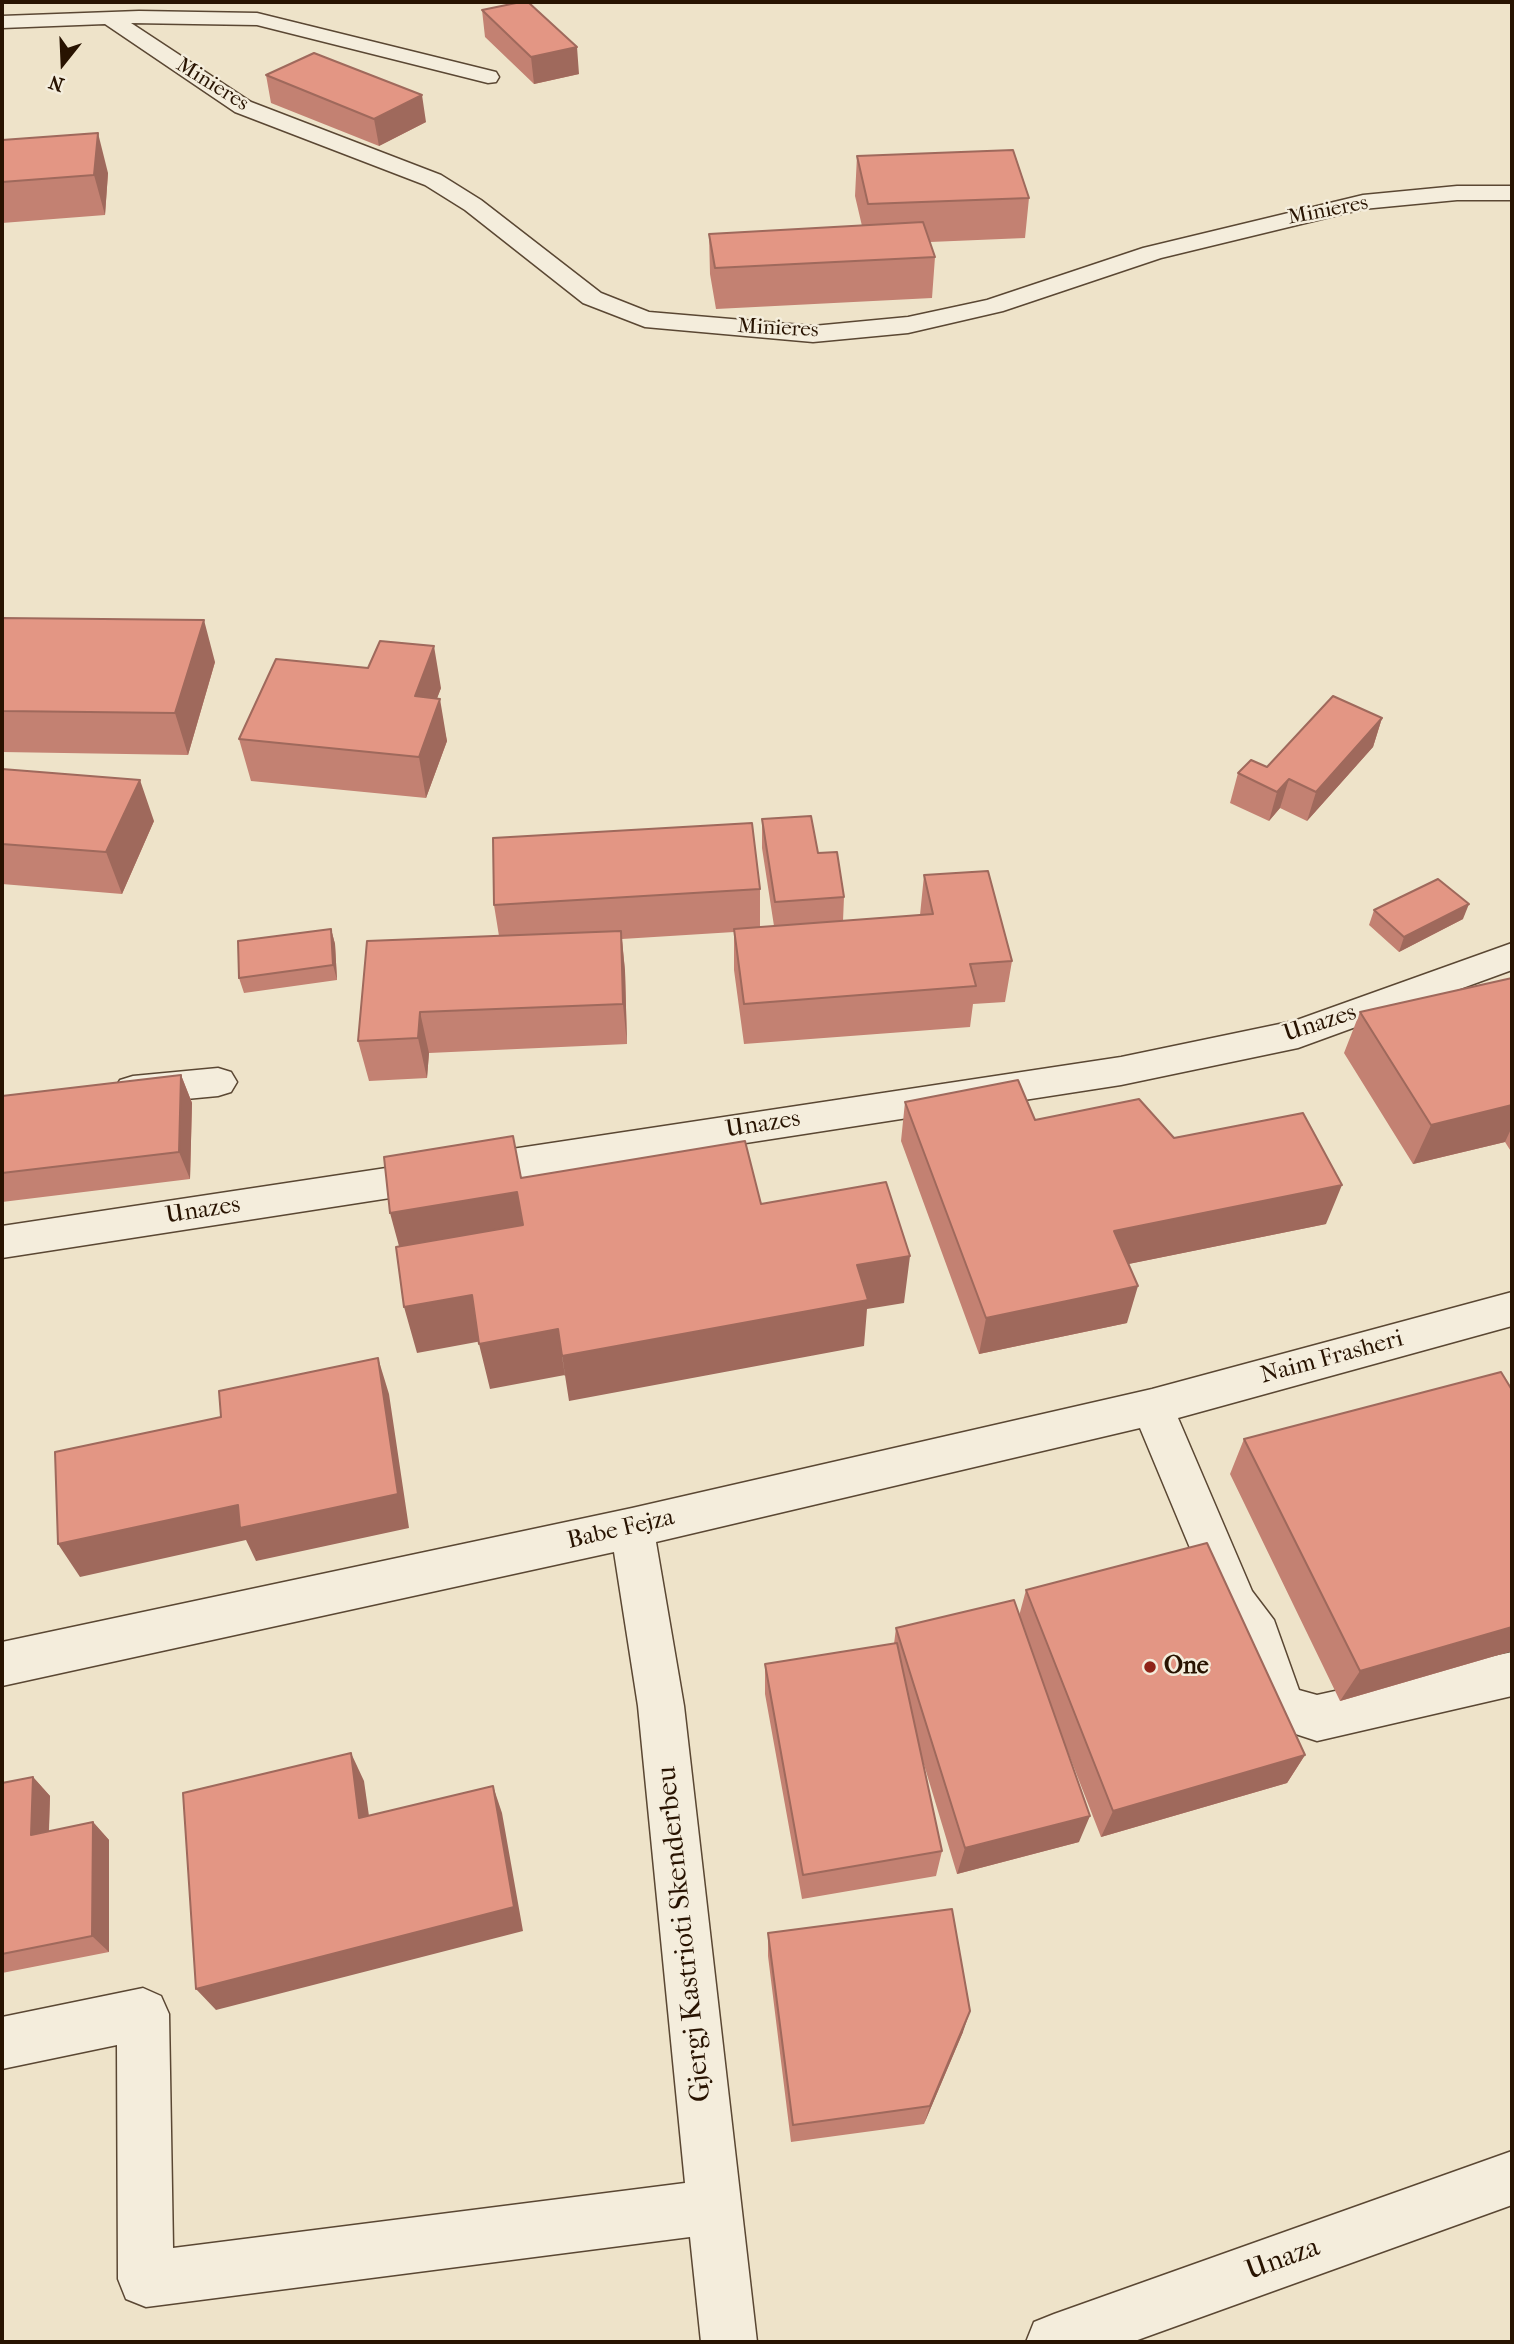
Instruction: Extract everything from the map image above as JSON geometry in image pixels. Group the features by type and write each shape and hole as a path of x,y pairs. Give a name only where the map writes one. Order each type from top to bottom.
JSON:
{"street":[{"path":"2,22 109,18 257,19 488,77"},
{"name":"Minieres","path":"109,18 243,107 433,180 473,205 592,298 645,319 813,334 908,325 994,306 1152,253 1363,202 1457,193 1512,192"},
{"name":"Unazes","path":"2,1242 1121,1071 1298,1034 1512,956"},
{"path":"96,1094 218,1082"},
{"name":"Naim Frasheri","path":"1152,1407 1512,1308"},
{"path":"1152,1407 1236,1605 1258,1635 1282,1707 1317,1718 1512,1674"},
{"name":"Babe Fejza","path":"2,1664 632,1528 1152,1407"},
{"name":"Gjergj Kastrioti Skenderbeu","path":"632,1528 661,1706 729,2342"},
{"path":"2,2043 143,2014 146,2279 714,2207"},
{"name":"Unaza","path":"1054,2342 1512,2178"}],"building":[{"path":"528,2 577,47 531,57 482,10"},
{"path":"314,53 422,95 374,119 266,75"},
{"path":"98,133 94,175 2,182 2,140"},
{"path":"1013,150 1029,198 868,204 857,156"},
{"path":"923,222 935,257 715,268 709,234"},
{"path":"2,618 204,620 175,713 2,711"},
{"path":"380,641 434,646 415,696 440,699 419,757 239,739 276,659 368,668"},
{"path":"1333,696 1382,718 1316,792 1289,779 1277,792 1238,773 1251,760 1267,767"},
{"path":"2,769 140,780 106,852 2,844"},
{"path":"811,816 818,853 837,852 844,897 775,902 762,819"},
{"path":"752,823 760,889 494,905 493,838"},
{"path":"988,871 1012,961 970,964 976,986 744,1004 734,929 933,914 924,875"},
{"path":"1438,879 1469,904 1404,937 1374,910"},
{"path":"331,929 333,965 239,978 238,941"},
{"path":"621,931 623,1004 420,1012 418,1038 358,1041 367,941"},
{"path":"1512,978 1512,1105 1431,1125 1360,1012"},
{"path":"181,1075 179,1152 2,1173 2,1096"},
{"path":"1018,1080 1035,1120 1139,1099 1174,1138 1303,1113 1342,1185 1114,1231 1138,1286 986,1318 905,1102"},
{"path":"513,1136 521,1178 745,1141 761,1204 886,1182 910,1256 857,1265 868,1300 562,1356 558,1329 479,1344 472,1295 404,1307 396,1247 523,1225 517,1192 390,1213 384,1157"},
{"path":"378,1358 398,1494 240,1528 238,1505 58,1544 55,1452 221,1417 219,1391"},
{"path":"1501,1372 1512,1390 1512,1627 1360,1671 1244,1439"},
{"path":"1207,1543 1305,1755 1113,1811 1026,1590"},
{"path":"1014,1600 1090,1816 965,1848 896,1628"},
{"path":"897,1643 942,1851 803,1875 765,1664"},
{"path":"351,1753 359,1818 493,1786 514,1907 196,1989 183,1793"},
{"path":"33,1777 31,1835 93,1822 92,1936 2,1954 2,1783"},
{"path":"952,1909 970,2011 930,2106 793,2125 768,1933"}],"place":[{"name":"One","path":"1150,1667"}]}
